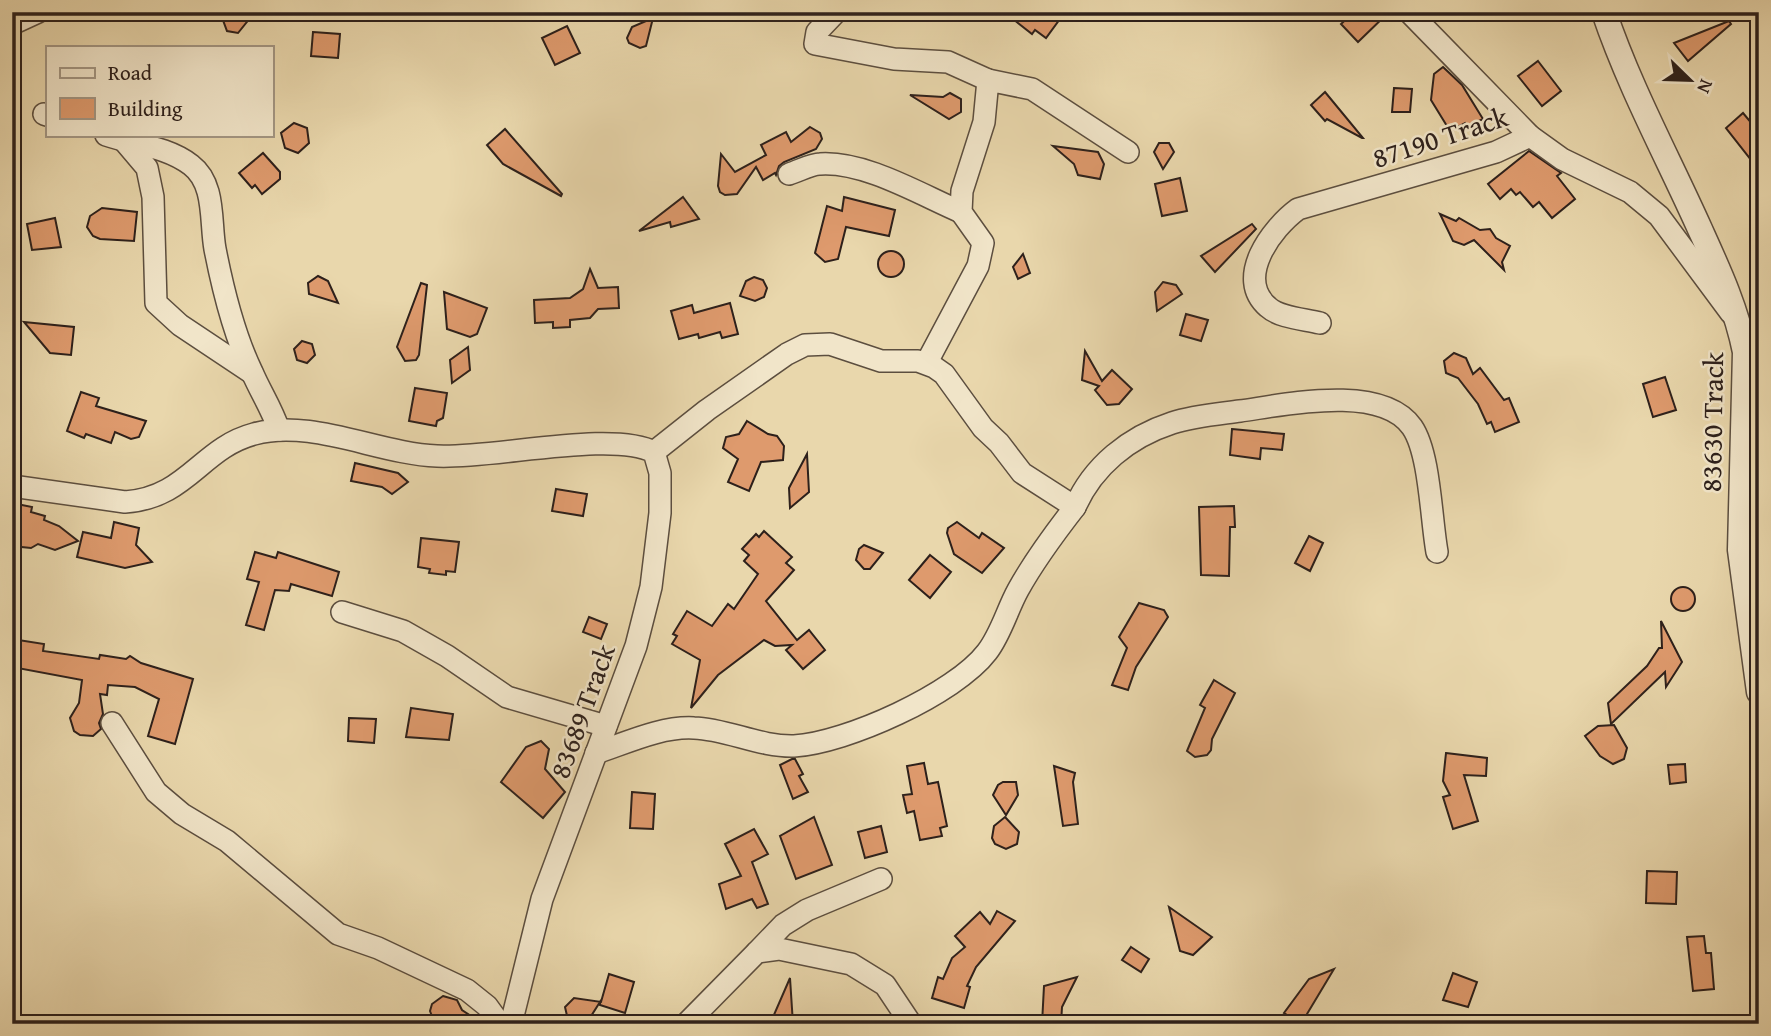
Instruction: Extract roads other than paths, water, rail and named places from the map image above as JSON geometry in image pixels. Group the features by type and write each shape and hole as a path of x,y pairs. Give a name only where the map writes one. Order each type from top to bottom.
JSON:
{"street":[{"path":"12,24 38,12"},
{"path":"836,12 817,32 815,44 894,59 948,62 988,80 1032,89 1128,152"},
{"path":"1409,12 1530,136"},
{"name":"83630 Track","path":"1604,12 1658,140 1725,283 1740,323 1745,352 1740,550 1759,692"},
{"path":"961,212 962,191 984,122 988,80"},
{"name":"87190 Track","path":"1321,323 1269,309 1260,299 1254,284 1262,249 1282,221 1298,209 1496,152 1530,136 1562,159 1630,192 1646,204 1671,231 1703,278 1740,323"},
{"path":"116,138 147,168 153,197 156,303 180,325 252,373"},
{"path":"116,138 165,150 192,165 205,179 225,292 252,373 267,397 279,430"},
{"path":"789,174 820,164 852,168 887,178 961,212 983,243 978,266 927,362"},
{"path":"12,486 125,502 142,501 161,495 227,445 254,434 279,430 327,435 435,456 479,456 614,443 643,447 654,452 707,410 760,376 787,354 805,345 830,344 881,360 927,362 944,374 982,428 999,443 1021,473 1075,507"},
{"path":"596,752 654,734 694,727 792,746 821,742 847,735 915,705 971,668 985,654 1034,562 1075,507 1083,487 1105,460 1172,423 1307,402 1356,402 1393,411 1413,428 1426,470 1437,552"},
{"name":"83689 Track","path":"511,1024 542,899 636,646 651,587 660,513 660,472 654,452"},
{"path":"342,612 403,631 447,656 507,697 606,726"},
{"path":"112,723 156,792 182,814 227,841 338,934 378,948 467,990 487,1006 500,1024"},
{"path":"686,1024 783,925 807,910 881,879"},
{"path":"757,952 779,949 851,964 885,985 911,1024"}]}
